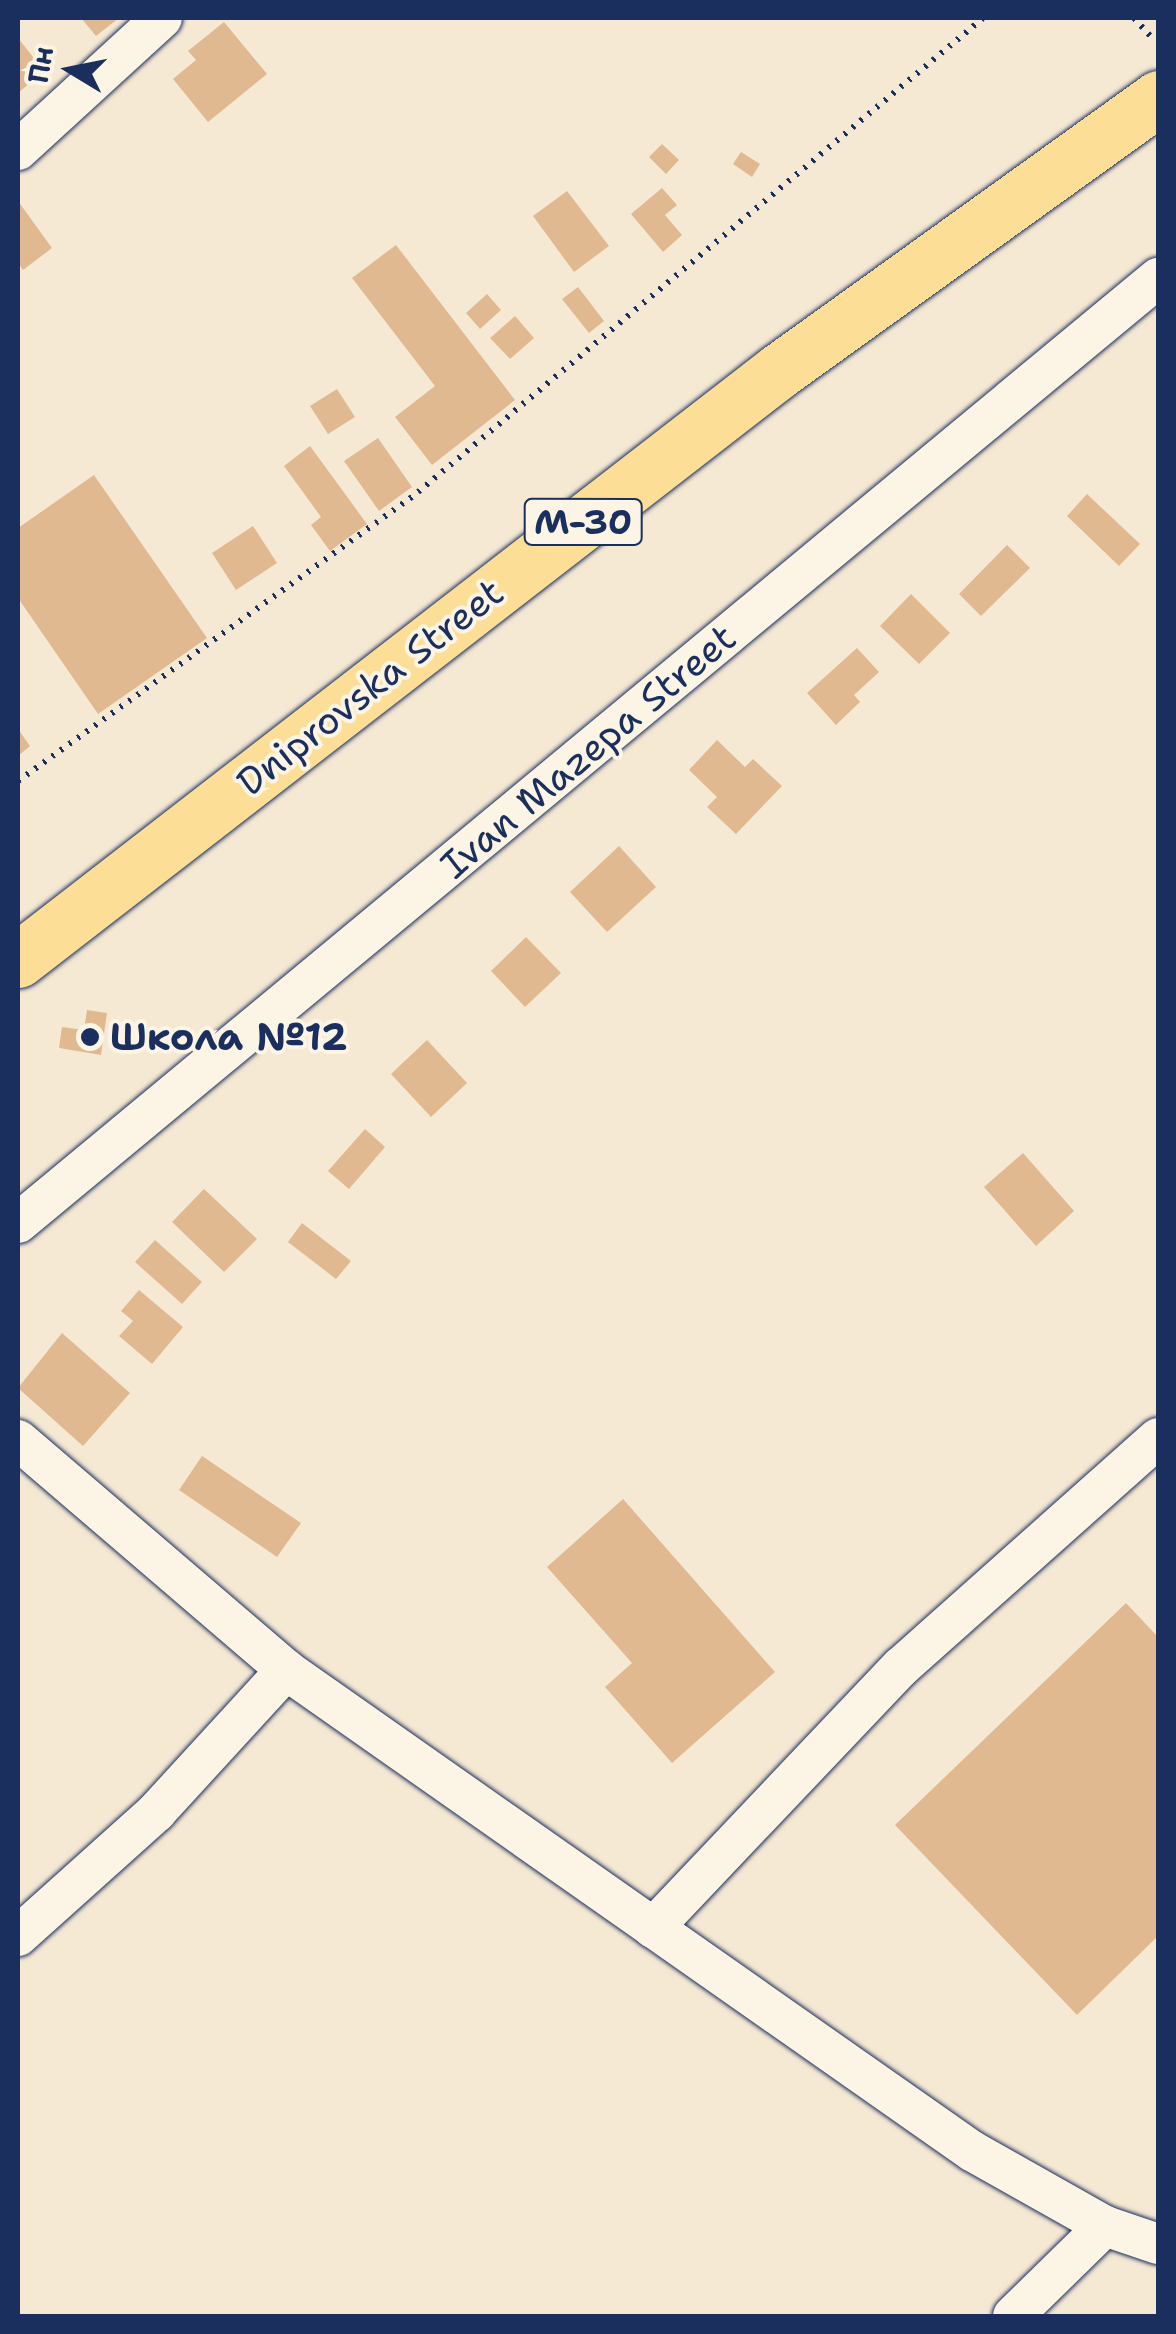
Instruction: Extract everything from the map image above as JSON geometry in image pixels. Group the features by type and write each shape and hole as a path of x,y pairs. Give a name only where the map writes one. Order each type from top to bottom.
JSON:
{"highway":[{"name":"Dniprovska Street","path":"18,960 780,370 1158,98"}],"street":[{"path":"18,150 162,18"},
{"name":"Ivan Mazepa Street","path":"18,1224 1158,278"},
{"path":"652,1928 901,1668 1158,1438"},
{"path":"18,1440 286,1670 972,2152 1104,2226 1156,2243"},
{"path":"18,1936 156,1812 286,1670"},
{"path":"1013,2316 1104,2226"}],"path":[{"path":"18,781 418,492 984,18"},
{"path":"1134,18 1152,38"}],"building":[{"path":"81,18 119,18 96,36"},
{"path":"224,22 267,74 208,122 173,79 196,60 188,51"},
{"path":"18,38 44,71 18,93"},
{"path":"662,144 679,160 666,174 649,157"},
{"path":"741,152 760,164 752,177 733,164"},
{"path":"662,188 677,205 665,215 682,235 663,252 631,214"},
{"path":"567,191 609,246 574,272 533,216"},
{"path":"18,201 52,248 23,270 18,263"},
{"path":"396,245 515,400 432,465 395,417 435,386 352,278"},
{"path":"578,287 604,321 589,333 562,299"},
{"path":"487,294 501,310 480,329 466,313"},
{"path":"515,316 534,338 510,359 490,338"},
{"path":"337,389 355,417 328,434 310,406"},
{"path":"378,438 412,487 379,511 344,461"},
{"path":"310,446 367,524 330,551 311,525 321,517 284,466"},
{"path":"94,475 207,638 98,714 18,598 18,528"},
{"path":"1087,494 1140,544 1119,566 1067,516"},
{"path":"253,526 277,563 236,590 212,553"},
{"path":"1007,545 1030,568 981,616 959,594"},
{"path":"911,594 950,633 919,664 880,626"},
{"path":"857,648 879,672 854,695 860,702 836,725 807,693"},
{"path":"18,729 30,746 18,756"},
{"path":"717,740 745,767 753,759 782,786 736,834 707,807 717,797 689,770"},
{"path":"619,846 656,887 607,932 570,892"},
{"path":"526,937 561,973 525,1007 491,971"},
{"path":"87,1010 107,1013 101,1055 59,1048 62,1027 84,1030"},
{"path":"427,1040 467,1083 431,1117 391,1074"},
{"path":"365,1129 385,1147 349,1189 328,1171"},
{"path":"1023,1153 1074,1211 1036,1246 984,1187"},
{"path":"204,1189 257,1239 224,1272 172,1222"},
{"path":"302,1223 351,1261 336,1279 288,1242"},
{"path":"155,1240 202,1282 182,1304 135,1262"},
{"path":"139,1290 183,1327 152,1364 119,1336 133,1321 121,1311"},
{"path":"62,1333 130,1393 83,1446 18,1388"},
{"path":"202,1456 301,1523 277,1557 179,1490"},
{"path":"623,1499 775,1672 672,1763 605,1687 632,1663 547,1567"},
{"path":"1126,1603 1158,1637 1158,1936 1077,2015 895,1825"}],"place":[{"name":"Школа №12","path":"90,1037"}]}
